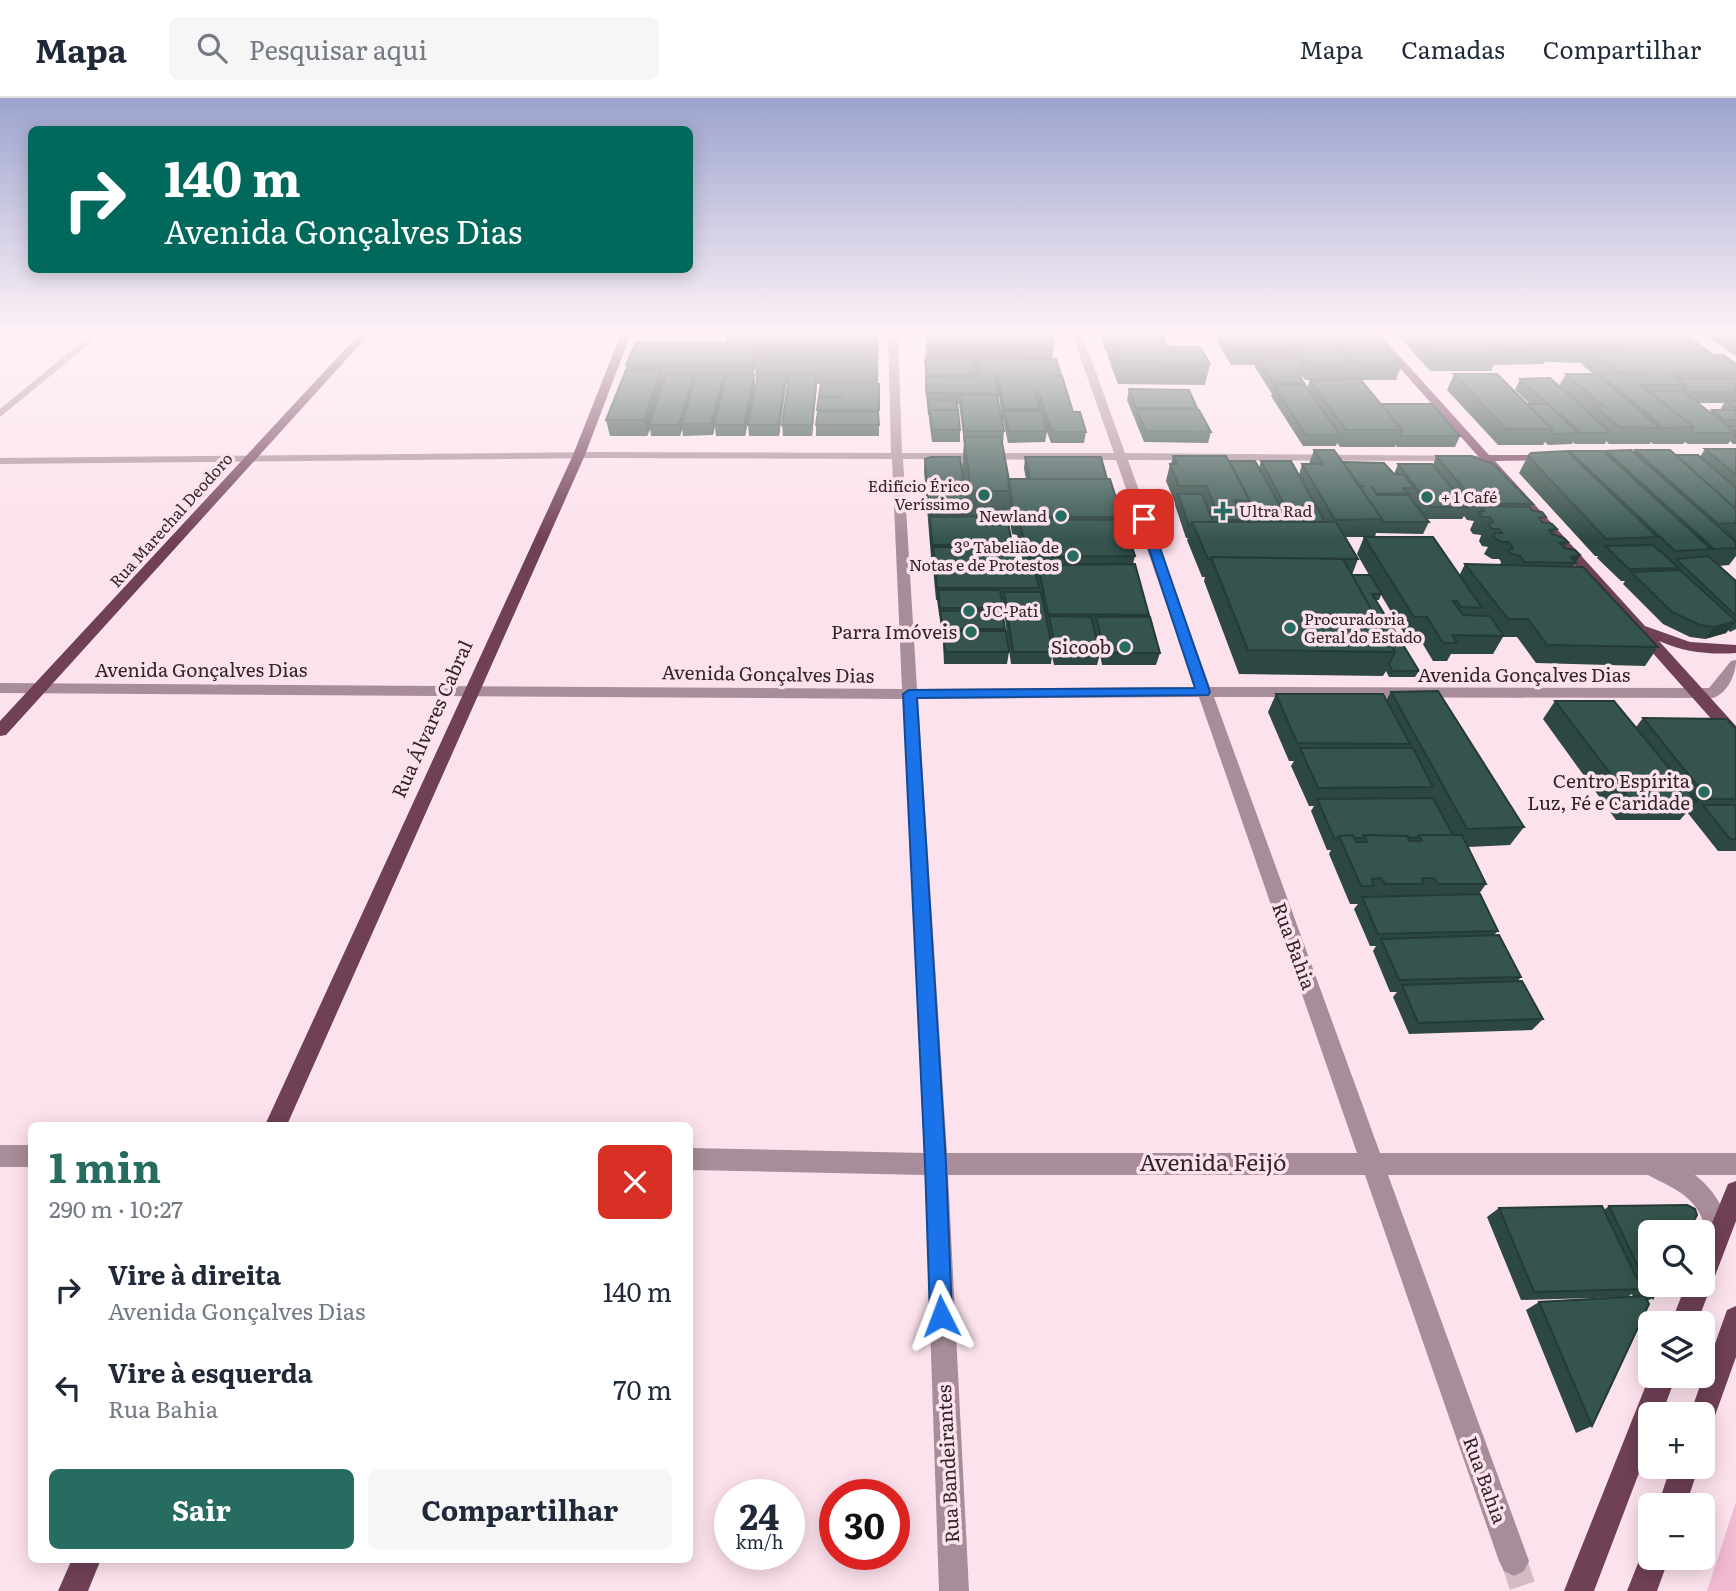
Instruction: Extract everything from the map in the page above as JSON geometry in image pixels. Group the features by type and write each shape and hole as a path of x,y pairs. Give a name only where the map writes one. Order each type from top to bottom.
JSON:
{"main road":[{"name":"Rua Marechal Deodoro","path":"0,732 302,401"},
{"name":"Rua Álvares Cabral","path":"277,1122 475,690 579,455 600,401"},
{"path":"1434,401 1736,736"},
{"path":"1485,458 1561,457"},
{"path":"1635,623 1681,645 1717,650 1736,649"},
{"path":"1715,1243 1736,1192"},
{"path":"1707,1402 1736,1319"},
{"path":"1579,1591 1658,1388"},
{"path":"73,1591 85,1563"},
{"path":"1642,1591 1650,1570"}],"street":[{"path":"0,414 16,401"},
{"name":"Rua Bandeirantes","path":"895,401 936,1163 954,1591"},
{"name":"Rua Bahia","path":"1102,401 1514,1561"},
{"path":"0,461 579,455 1485,458"},
{"path":"1698,694 1713,693 1736,664"},
{"name":"Avenida Gonçalves Dias","path":"0,688 909,694 1698,694"},
{"path":"0,1156 28,1157"},
{"name":"Avenida Feijó","path":"693,1159 885,1164 1736,1164"},
{"path":"1628,1163 1653,1167 1687,1182 1707,1202 1714,1214 1718,1235"}],"shaded area":[{"path":"1736,1502 1736,1591 1707,1591"}],"building":[{"path":"614,401 651,401 644,420 606,420"},
{"path":"657,401 686,401 679,425 649,425"},
{"path":"689,401 717,401 711,424 682,424"},
{"path":"720,401 749,401 744,425 714,425"},
{"path":"753,401 781,401 778,425 748,425"},
{"path":"785,401 814,401 812,425 782,425"},
{"path":"818,401 879,401 879,410 817,410"},
{"path":"928,401 956,401 958,410 930,410 929,414"},
{"path":"961,401 998,401 1004,431 964,431"},
{"path":"1003,401 1037,401 1040,409 1004,409"},
{"path":"1041,401 1070,401 1073,412 1080,412 1086,432 1052,432"},
{"path":"1133,401 1194,401 1197,408 1136,408"},
{"path":"1284,401 1316,401 1340,435 1306,435"},
{"path":"1325,401 1378,401 1402,430 1346,430"},
{"path":"1479,401 1524,401 1552,429 1506,429"},
{"path":"1544,401 1575,401 1611,433 1581,433"},
{"path":"1597,401 1628,401 1660,428 1619,427 1595,406 1603,406"},
{"path":"1632,401 1660,401 1694,427 1664,428"},
{"path":"1660,401 1695,401 1736,433 1695,433 1692,430 1694,427"},
{"path":"1726,401 1736,401 1736,409"},
{"path":"1381,404 1432,404 1460,436 1402,436 1402,430"},
{"path":"1527,404 1548,404 1578,433 1554,434"},
{"path":"930,410 958,410 960,430 932,430"},
{"path":"1137,410 1199,410 1211,432 1146,431"},
{"path":"1712,410 1736,410 1736,420 1724,420"},
{"path":"1004,411 1041,411 1047,431 1009,431"},
{"path":"818,412 878,412 879,425 816,425"},
{"path":"964,437 1001,437 1011,491 971,491"},
{"path":"1705,449 1736,449 1736,475"},
{"path":"1314,450 1334,450 1382,519 1335,520 1302,464 1323,464"},
{"path":"1631,450 1736,542 1736,548 1714,549 1606,451"},
{"path":"1635,450 1670,450 1736,509 1736,523 1718,524"},
{"path":"1567,451 1657,537 1606,539 1528,456 1531,453"},
{"path":"1569,451 1603,451 1711,549 1675,551"},
{"path":"1676,455 1698,455 1736,488 1736,509"},
{"path":"1173,456 1226,456 1250,501 1235,500 1245,520 1219,520 1207,486 1179,486 1170,464 1177,464"},
{"path":"1436,456 1472,456 1493,464 1533,504 1476,503"},
{"path":"960,457 968,514 929,515 925,459"},
{"path":"1025,457 1101,457 1107,479 1030,479"},
{"path":"1230,461 1255,461 1289,522 1246,522 1239,508 1253,508"},
{"path":"1261,461 1291,461 1325,522 1294,522"},
{"path":"1343,462 1384,463 1394,474 1404,475 1414,488 1403,488 1408,493 1377,494 1371,486 1377,495 1408,495 1429,522 1382,522 1360,487 1364,486 1360,486"},
{"path":"1398,464 1432,464 1468,507 1431,507"},
{"path":"1008,479 1110,479 1122,517 1014,517"},
{"path":"1178,494 1202,494 1213,522 1192,522 1189,526"},
{"path":"1481,506 1529,507 1533,511 1542,512 1546,517 1539,518 1542,522 1552,524 1557,529 1549,530 1552,534 1568,542 1560,543 1564,548 1575,550 1580,555 1571,557 1576,563 1524,562 1520,556 1511,554 1508,550 1513,548 1509,542 1493,537 1495,533 1502,533 1488,524 1493,522 1490,517 1482,517 1479,512 1484,511"},
{"path":"1007,516 1012,544 932,545 930,517"},
{"path":"1019,519 1123,520 1135,556 1028,557"},
{"path":"1192,522 1336,522 1358,559 1208,559"},
{"path":"1364,537 1433,537 1482,608 1461,607 1457,601 1453,601 1463,615 1490,616 1504,636 1452,635 1457,643 1443,643 1427,617 1414,617"},
{"path":"1653,545 1679,568 1629,569 1605,546"},
{"path":"933,547 1013,547 1017,566 935,566"},
{"path":"1708,556 1736,581 1736,616 1676,559"},
{"name":"Procuradoria Geral do Estado","path":"1211,557 1343,559 1395,652 1248,650"},
{"path":"1135,564 1149,615 1048,614 1038,565"},
{"path":"1465,564 1583,567 1658,647 1547,645 1528,619 1508,619"},
{"path":"1034,567 1039,588 937,588 935,568"},
{"path":"1680,570 1736,621 1714,627 1700,625 1672,612 1631,572"},
{"path":"1352,575 1370,575 1382,594 1372,594 1419,671 1392,671 1389,664 1395,652"},
{"path":"938,590 1000,590 1003,608 940,608"},
{"path":"1004,592 1041,592 1053,652 1013,652"},
{"path":"1002,610 1005,629 943,629 940,611"},
{"path":"1049,616 1091,617 1100,653 1056,652"},
{"path":"1096,617 1150,617 1160,653 1105,653"},
{"path":"943,631 1006,631 1009,652 945,652"},
{"path":"1438,691 1524,827 1467,829 1391,692"},
{"path":"1276,694 1383,694 1410,744 1297,743"},
{"path":"1555,701 1614,701 1697,802 1632,802"},
{"path":"1643,718 1727,719 1736,729 1736,799 1708,799"},
{"path":"1300,748 1413,748 1433,787 1318,788"},
{"path":"1433,798 1453,835 1419,835 1408,838 1364,835 1362,838 1354,838 1353,835 1334,838 1317,799"},
{"path":"1703,805 1736,805 1736,839 1730,839"},
{"path":"1353,835 1356,842 1367,842 1364,835 1408,836 1409,841 1422,841 1419,835 1462,835 1486,884 1438,884 1434,878 1422,878 1423,884 1385,884 1381,878 1372,879 1374,886 1361,886 1339,836"},
{"path":"1480,894 1498,931 1378,934 1362,897"},
{"path":"1499,935 1521,977 1399,980 1381,939"},
{"path":"1522,981 1543,1019 1418,1023 1402,985"},
{"path":"1687,1205 1695,1209 1697,1215 1694,1220 1638,1220 1638,1267 1609,1206"},
{"path":"1602,1206 1638,1281 1638,1289 1534,1292 1499,1208"},
{"path":"1638,1296 1646,1297 1649,1304 1646,1311 1638,1311 1638,1328 1592,1426 1539,1302"}],"tunnel":[{"path":"1514,1561 1524,1591"}],"place":[{"name":"Edifício Érico Veríssimo","path":"984,495"},
{"name":"+ 1 Café","path":"1427,497"},
{"name":"Ultra Rad","path":"1223,511"},
{"name":"Newland","path":"1061,516"},
{"name":"3º Tabelião de Notas e de Protestos","path":"1073,556"},
{"name":"JC-Pati","path":"969,611"},
{"name":"Procuradoria Geral do Estado","path":"1290,628"},
{"name":"Parra Imóveis","path":"971,632"},
{"name":"Sicoob","path":"1125,647"},
{"name":"Centro Espírita Luz, Fé e Caridade","path":"1704,792"}],"route":[{"path":"941,1316 936,1163 909,694 1203,692 1144,519"}]}
